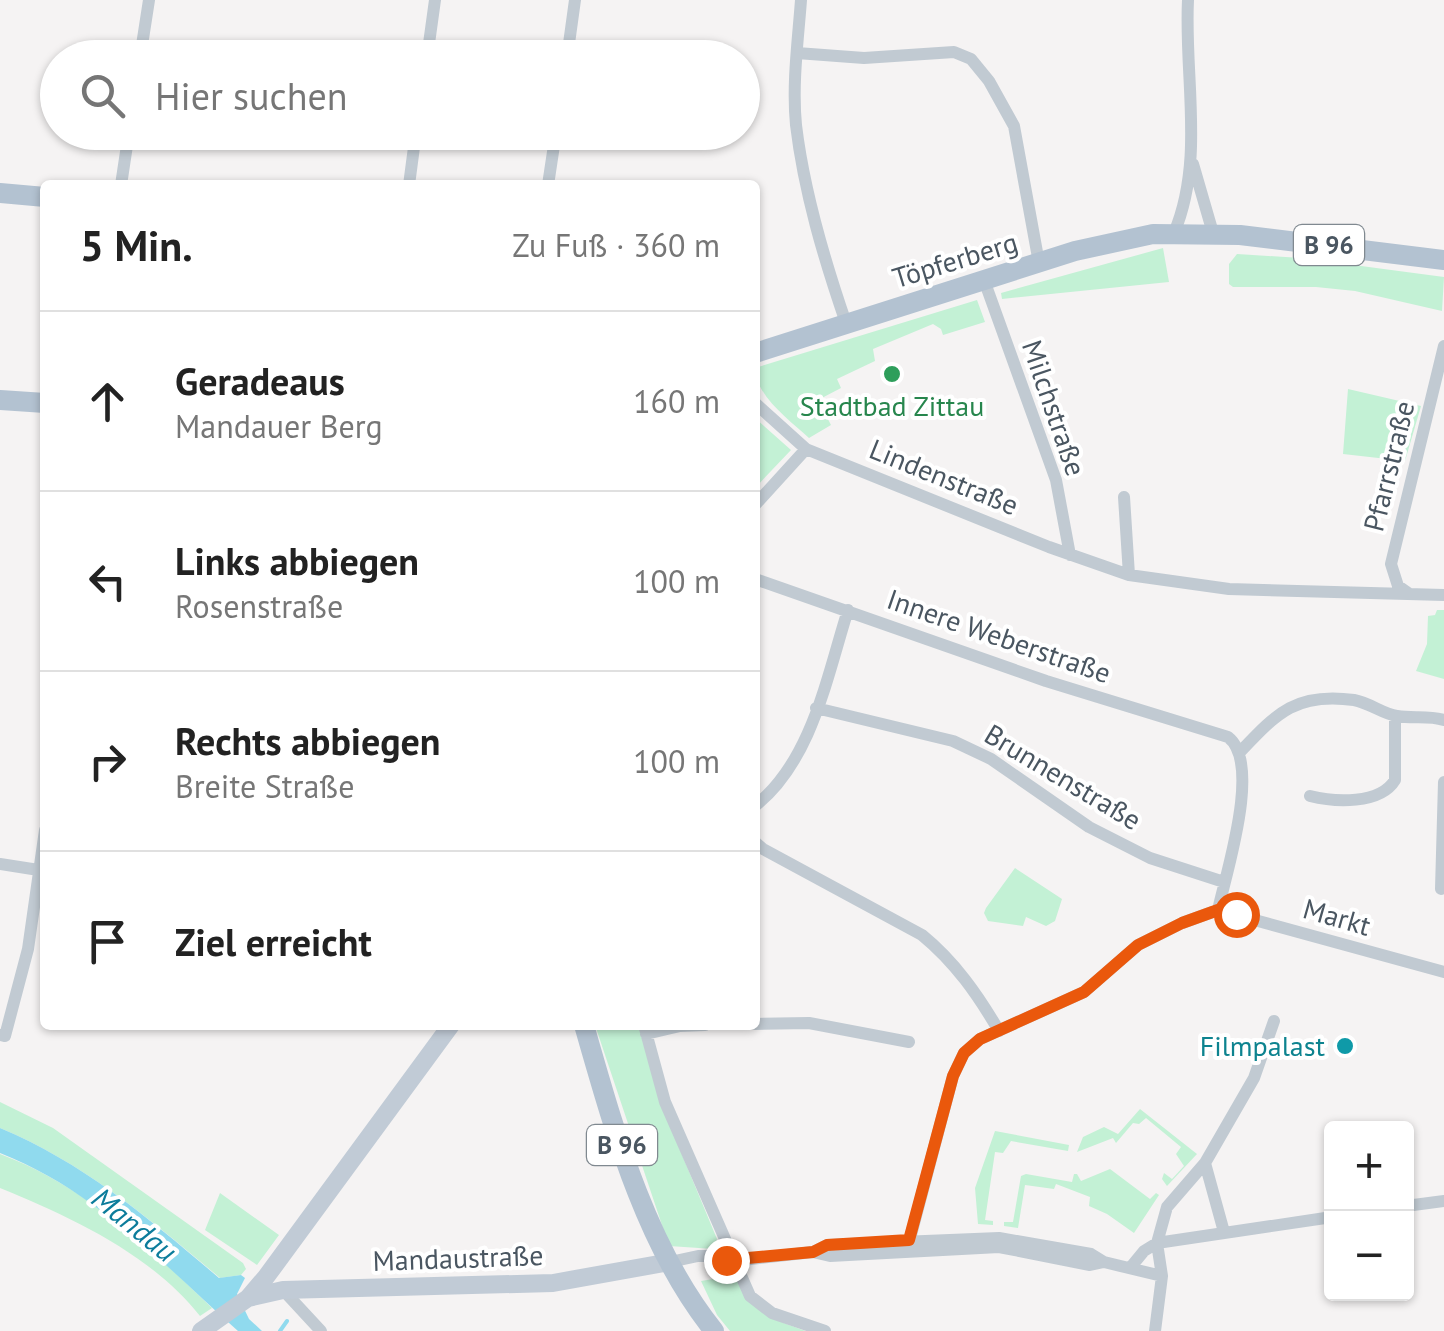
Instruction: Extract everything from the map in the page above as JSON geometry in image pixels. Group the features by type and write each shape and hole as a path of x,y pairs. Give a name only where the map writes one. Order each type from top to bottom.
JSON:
{"main road":[{"path":"0,192 40,196"},
{"name":"Töpferberg","path":"760,352 1122,239 1174,233"},
{"name":"B 96","path":"1174,233 1213,233 1444,260"},
{"path":"0,400 40,403"},
{"path":"271,1288 443,1030"},
{"name":"B 96","path":"586,1030 613,1120 670,1262 714,1331"},
{"name":"Mandaustraße","path":"200,1331 242,1302 271,1288 553,1282 670,1262"}],"street":[{"path":"143,40 149,0"},
{"path":"429,40 435,0"},
{"path":"569,40 575,0"},
{"path":"801,0 796,124 808,191 846,323"},
{"path":"1188,0 1186,49 1192,159 1213,233"},
{"path":"797,53 864,58 954,52 971,59 989,81 1014,126 1039,263"},
{"path":"121,180 125,150"},
{"path":"409,180 413,150"},
{"path":"549,180 553,150"},
{"path":"1174,233 1182,214 1192,159"},
{"name":"Milchstraße","path":"984,280 1056,480 1070,555"},
{"name":"Pfarrstraße","path":"1408,593 1398,586 1391,564 1444,346"},
{"name":"Lindenstraße","path":"760,408 806,450 1129,575 1229,589 1444,595"},
{"path":"760,501 806,450"},
{"path":"1124,498 1129,575"},
{"name":"Innere Weberstraße","path":"760,580 1046,681 1228,737 1240,752"},
{"path":"760,801 791,770 848,610"},
{"path":"908,1245 953,1076 964,1053 980,1039 1084,992 1138,945 1218,910 1239,810 1240,752 1276,714 1294,703 1352,700 1396,716 1444,720"},
{"name":"Brunnenstraße","path":"816,708 953,742 991,759 1090,827 1150,858 1224,882"},
{"path":"1310,796 1326,800 1362,798 1390,788 1395,780 1396,716"},
{"path":"1441,889 1444,782"},
{"path":"760,846 922,935 942,951 979,996 999,1031"},
{"path":"0,864 40,870"},
{"path":"0,1034 5,1036 6,1008 28,949 40,886"},
{"name":"Markt","path":"1218,910 1444,972"},
{"path":"1154,1331 1162,1276 1157,1243 1167,1207 1205,1163 1254,1078 1274,1020"},
{"path":"760,1024 809,1022 909,1042"},
{"path":"645,1030 665,1102 730,1261 750,1296 772,1313 825,1331"},
{"path":"1205,1163 1224,1232"},
{"path":"1414,1205 1444,1201"},
{"path":"1130,1268 1157,1243 1324,1218"},
{"path":"670,1262 692,1259 697,1264 813,1252 830,1256 908,1245 999,1247 1090,1265 1104,1262 1162,1276"},
{"path":"271,1288 321,1331"}],"green space":[{"path":"1163,248 1169,282 1002,299 1001,293"},
{"path":"1237,254 1301,258 1444,277 1442,311 1355,291 1233,287 1229,284 1229,264"},
{"path":"977,300 985,322 943,335 933,324 873,349 875,361 837,379 841,388 818,400 831,425 809,438 775,407 761,388 760,366"},
{"path":"1348,389 1421,406 1405,461 1343,454"},
{"path":"760,422 791,450 760,483"},
{"path":"1437,610 1444,610 1444,679 1416,671 1427,644 1428,616 1435,615"},
{"path":"1015,868 1062,899 1055,921 1046,926 1026,917 1023,926 988,921 986,908"},
{"path":"597,1030 642,1030 661,1104 717,1239 714,1249 669,1246"},
{"path":"0,1102 53,1128 243,1263 246,1269 241,1275 220,1278 88,1176 0,1128"},
{"path":"1140,1109 1197,1154 1167,1186 1162,1179 1164,1173 1172,1179 1184,1166 1176,1154 1181,1147 1146,1118 1139,1124 1133,1123 1116,1143 1113,1138 1077,1152 1083,1137 1104,1127 1118,1134"},
{"path":"995,1131 1069,1145 1068,1151 1011,1141 1003,1153 995,1152 985,1220 993,1221 993,1225 978,1224 975,1188"},
{"path":"0,1154 87,1200 212,1308 200,1316 134,1256 82,1225 0,1188"},
{"path":"1110,1169 1150,1199 1156,1193 1159,1195 1134,1233 1089,1206 1090,1197 1056,1184 1054,1189 1025,1185 1018,1228 1004,1226 1004,1222 1013,1222 1021,1176 1072,1182 1074,1174 1081,1181"},
{"path":"220,1193 279,1235 257,1265 205,1230"},
{"path":"738,1275 754,1306 806,1331 730,1331 717,1315 701,1281"}],"water":[{"name":"Mandau","path":"0,1128 88,1176 142,1214 219,1278 245,1278 237,1294 249,1319 262,1331 238,1331 98,1208 67,1187 0,1153"}],"waterway":[{"path":"280,1331 287,1321"}],"place":[{"name":"Stadtbad Zittau","path":"892,374"},
{"name":"Filmpalast","path":"1345,1046"}],"route":[{"path":"726,1260 813,1252 827,1245 909,1240 953,1076 964,1053 980,1039 1084,992 1138,945 1218,910 1236,914"}]}
